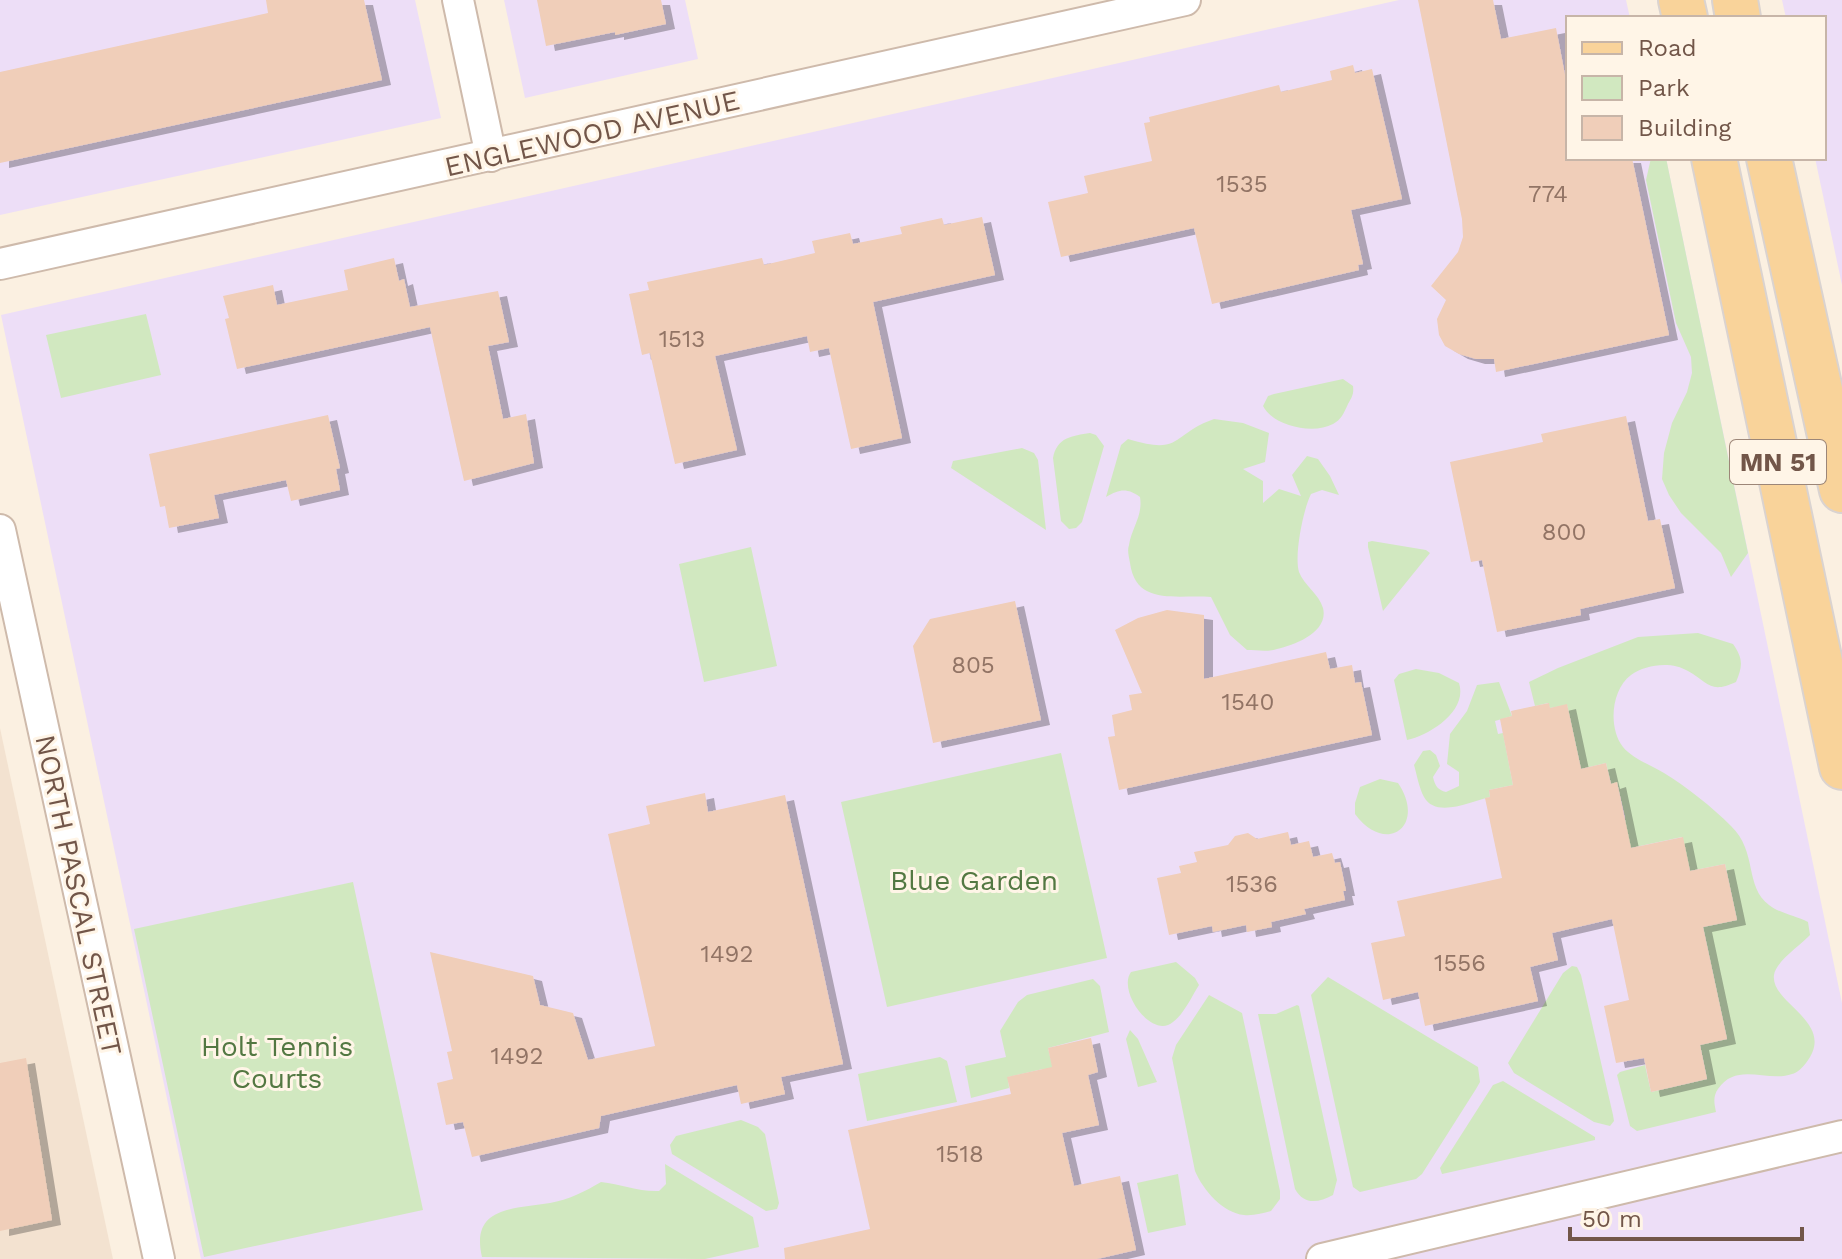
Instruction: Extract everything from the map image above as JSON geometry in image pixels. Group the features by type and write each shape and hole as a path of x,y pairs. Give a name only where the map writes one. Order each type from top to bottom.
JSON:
{"main road":[{"name":"MN 51","path":"1714,160 1842,767"},
{"name":"MN 51","path":"1769,160 1842,488"}],"street":[{"path":"458,0 491,156"},
{"name":"ENGLEWOOD AVENUE","path":"0,264 491,156 1079,12 1185,0"},
{"name":"NORTH PASCAL STREET","path":"0,530 159,1259"},
{"path":"1322,1259 1842,1136"}],"shaded area":[{"path":"0,0 415,0 441,118 0,215"},
{"path":"504,0 685,0 698,59 525,98"},
{"path":"1399,0 1626,0 1630,16 1566,16 1566,160 1666,160 1842,1003 1842,1259 201,1259 1,315"},
{"path":"1782,0 1842,0 1842,285 1815,160 1826,160 1826,16 1786,16"},
{"path":"0,728 113,1259 0,1259"}],"green space":[{"path":"1651,160 1666,160 1748,553 1731,577 1721,553 1681,513 1662,479 1664,453 1672,423 1687,392 1692,373 1691,357 1676,323 1646,180"},
{"path":"146,314 161,375 61,398 46,335"},
{"path":"1343,379 1353,386 1352,395 1340,418 1325,427 1294,427 1275,419 1263,406 1268,396"},
{"path":"1214,419 1243,423 1269,433 1265,462 1243,469 1263,481 1263,503 1279,489 1301,496 1292,475 1307,456 1318,459 1339,495 1322,490 1311,494 1308,501 1300,533 1298,565 1301,577 1321,603 1323,616 1321,624 1309,636 1284,647 1247,650 1230,635 1211,597 1172,597 1150,592 1141,586 1134,577 1128,552 1140,510 1140,497 1123,491 1106,497 1121,445 1128,439 1146,444 1168,444"},
{"path":"1090,433 1096,435 1104,446 1082,522 1076,528 1069,529 1061,521 1053,458 1062,442"},
{"path":"1022,448 1034,453 1038,460 1046,530 951,468 953,461"},
{"path":"1368,542 1430,553 1383,611 1368,547"},
{"path":"751,547 777,666 704,682 679,564"},
{"path":"1698,633 1733,644 1741,662 1736,682 1715,687 1682,668 1659,665 1644,668 1631,675 1619,690 1614,710 1615,730 1627,751 1682,785 1731,826 1745,847 1756,888 1769,905 1808,922 1810,935 1784,959 1774,975 1782,995 1809,1025 1814,1036 1814,1049 1805,1065 1794,1073 1782,1076 1743,1074 1726,1081 1715,1094 1716,1112 1637,1131 1630,1126 1617,1075 1645,1065 1651,1092 1707,1079 1700,1045 1727,1039 1703,927 1737,920 1725,864 1690,871 1682,837 1626,849 1625,816 1617,783 1611,784 1606,763 1581,769 1567,705 1550,708 1548,703 1535,706 1529,682 1638,637"},
{"path":"1416,669 1439,673 1459,683 1460,693 1453,712 1445,720 1426,733 1407,740 1394,680 1399,674"},
{"path":"1499,682 1512,716 1495,721 1498,734 1503,733 1513,785 1489,790 1490,797 1455,807 1437,807 1424,797 1414,765 1423,751 1430,750 1436,755 1440,766 1433,777 1437,787 1446,792 1459,786 1459,772 1447,764 1450,734 1467,711 1477,685"},
{"name":"Blue Garden","path":"1061,753 1107,958 887,1007 841,802"},
{"path":"1380,779 1398,783 1406,798 1408,812 1405,823 1390,834 1379,833 1355,814 1360,787"},
{"name":"Holt Tennis Courts","path":"353,882 423,1210 204,1257 134,929"},
{"path":"1176,962 1199,985 1177,1019 1165,1026 1156,1024 1139,1011 1129,990 1128,980 1131,972"},
{"path":"1572,966 1577,967 1581,975 1613,1115 1614,1121 1610,1126 1594,1122 1514,1073 1508,1063 1563,973"},
{"path":"1328,977 1478,1067 1480,1082 1416,1179 1360,1192 1353,1187 1311,995"},
{"path":"1093,979 1100,986 1109,1032 1048,1048 1055,1077 1043,1069 1008,1077 1009,1088 971,1098 965,1066 1006,1057 1000,1031 1018,1002 1027,995"},
{"path":"1209,995 1242,1013 1280,1191 1280,1199 1271,1211 1247,1215 1229,1210 1208,1193 1195,1171 1172,1058 1176,1045"},
{"path":"1297,1005 1337,1180 1333,1195 1317,1201 1303,1198 1295,1189 1258,1014 1276,1014"},
{"path":"1130,1030 1138,1039 1157,1082 1138,1087 1126,1039"},
{"path":"940,1057 947,1061 957,1102 867,1121 858,1074"},
{"path":"1503,1081 1595,1137 1595,1140 1442,1174 1440,1168 1493,1085"},
{"path":"741,1120 758,1127 765,1134 779,1203 777,1209 766,1211 672,1154 670,1145 676,1136"},
{"path":"665,1164 753,1217 759,1247 705,1259 482,1257 482,1228 498,1213 563,1200 601,1182 659,1191 666,1184"},
{"path":"1178,1174 1186,1225 1148,1233 1137,1183"}],"building":[{"path":"266,0 364,0 382,80 0,163 0,72 268,13"},
{"path":"537,0 661,0 666,24 546,46"},
{"path":"1418,0 1493,0 1501,39 1556,28 1566,76 1566,160 1632,160 1669,335 1496,372 1494,359 1476,359 1459,354 1445,346 1439,335 1437,319 1446,300 1431,286 1458,252 1463,237"},
{"path":"1353,65 1355,73 1372,69 1402,199 1351,210 1363,264 1358,265 1359,270 1212,304 1194,228 1061,257 1048,202 1088,193 1084,176 1152,161 1144,123 1150,122 1149,117 1279,85 1281,92 1332,80 1330,71"},
{"path":"982,217 995,275 873,302 902,438 851,449 829,348 810,352 807,336 715,356 737,450 675,464 650,353 642,355 629,294 649,290 647,282 762,258 764,265 815,253 812,241 850,233 853,244 902,234 900,227 942,218 944,225"},
{"path":"394,258 399,281 404,279 410,307 498,291 509,342 488,346 503,419 526,414 534,463 464,481 430,327 237,369 223,296 273,285 277,305 348,290 344,270"},
{"path":"328,415 340,468 336,469 340,490 291,501 286,480 214,495 219,518 169,528 165,506 160,507 149,454"},
{"path":"1626,416 1648,521 1660,519 1675,588 1580,609 1581,615 1497,632 1482,560 1471,562 1450,462 1543,442 1541,434"},
{"path":"1015,601 1041,720 933,743 913,646 930,619"},
{"path":"1167,610 1204,615 1204,679 1326,652 1330,669 1352,665 1355,683 1361,682 1372,735 1119,790 1108,737 1115,736 1112,715 1132,710 1129,695 1142,693 1115,630 1138,618"},
{"path":"1549,703 1550,708 1567,704 1581,769 1606,763 1611,784 1617,782 1631,848 1683,837 1690,871 1725,864 1737,920 1703,927 1727,1039 1700,1045 1707,1079 1651,1092 1644,1058 1616,1063 1604,1006 1629,1000 1612,919 1552,933 1558,960 1530,967 1538,1001 1425,1026 1418,992 1383,1000 1371,943 1405,936 1397,901 1502,878 1485,798 1490,797 1489,790 1513,785 1500,719 1512,716 1511,711"},
{"path":"705,793 708,812 785,795 843,1064 781,1077 785,1094 741,1104 737,1085 601,1116 599,1128 472,1157 463,1122 446,1125 437,1083 453,1079 447,1052 452,1051 430,952 533,976 540,1005 573,1013 588,1060 655,1046 608,834 650,824 646,806"},
{"path":"1288,832 1291,845 1309,841 1313,857 1332,853 1335,863 1340,862 1345,900 1304,909 1306,914 1271,922 1272,927 1247,932 1246,925 1213,932 1212,926 1169,935 1157,878 1181,873 1179,866 1197,862 1194,852 1228,845 1235,836 1248,833 1257,839"},
{"path":"1091,1038 1098,1072 1088,1075 1099,1125 1062,1133 1074,1186 1120,1176 1136,1250 1097,1259 785,1259 784,1248 870,1229 848,1130 1011,1094 1007,1077 1052,1067 1048,1048"},
{"path":"26,1058 52,1220 0,1231 0,1063"}]}
